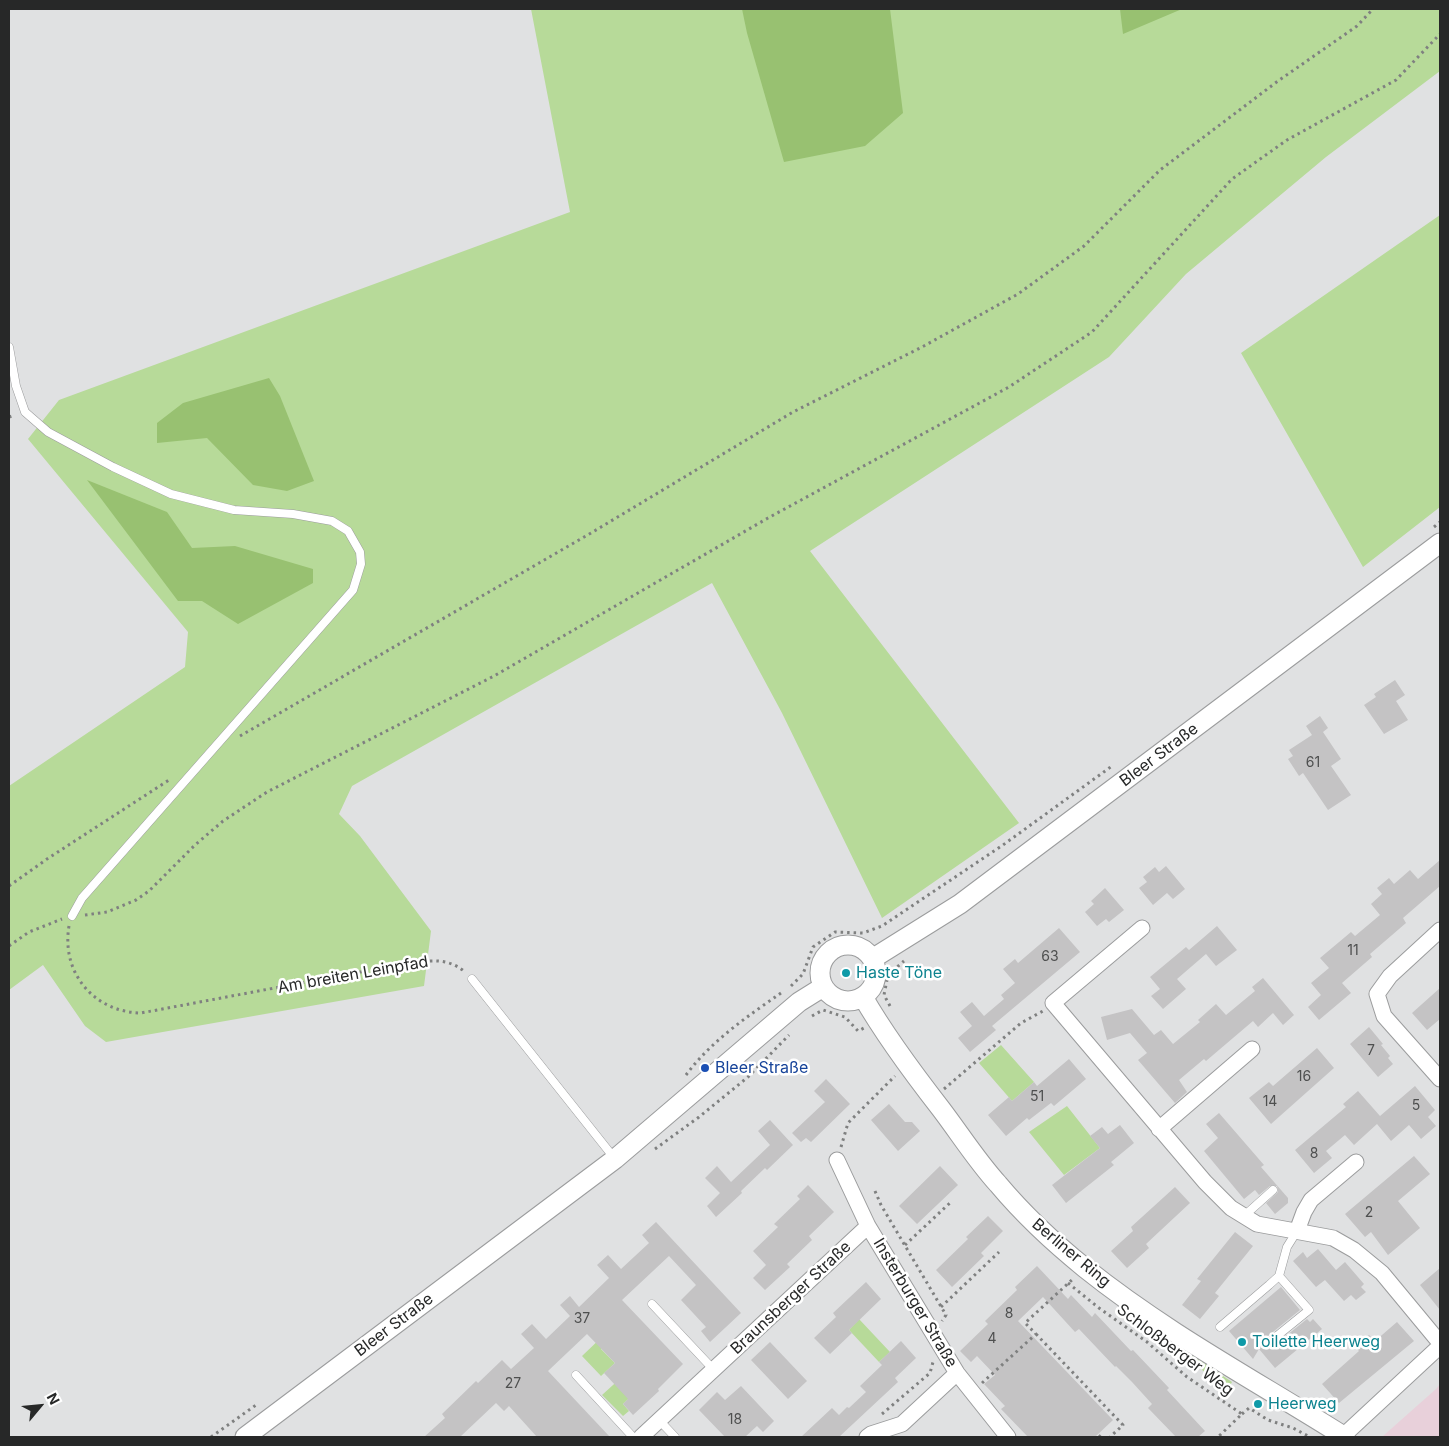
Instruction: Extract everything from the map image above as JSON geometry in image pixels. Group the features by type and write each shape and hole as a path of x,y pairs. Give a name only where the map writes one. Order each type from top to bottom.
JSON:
{"street":[{"name":"Bleer Straße","path":"872,959 960,904 1436,536"},
{"path":"1142,928 1053,1003 1205,1182 1231,1208 1257,1224 1333,1238 1354,1250 1382,1273 1440,1345 1343,1437"},
{"path":"1440,930 1390,976 1377,994 1384,1016 1440,1079"},
{"path":"853,945 861,948 872,959 875,966 875,980 873,987 863,998 844,1002 832,997 823,987 820,980 821,964 824,957 837,947 853,945"},
{"name":"Bleer Straße","path":"245,1437 615,1159 799,1002 823,987"},
{"name":"Berliner Ring","path":"863,998 907,1065 998,1184 1036,1225 1085,1268 1180,1336 1343,1437"},
{"path":"1159,1128 1252,1049"},
{"name":"Insterburger Straße","path":"837,1160 868,1226 957,1373 1008,1437"},
{"path":"1297,1231 1311,1200 1356,1162"},
{"name":"Braunsberger Straße","path":"641,1437 713,1368 868,1226"},
{"path":"867,1437 902,1424 957,1373"}],"lane":[{"path":"9,347 16,386 26,412 48,432 113,467 171,494 234,510 293,514 332,520 348,531 360,552 361,564 353,590 82,898 72,916"},
{"path":"472,979 615,1159"},
{"path":"1244,1216 1273,1190"},
{"path":"1220,1327 1279,1276 1287,1247 1297,1231"},
{"path":"1267,1344 1309,1310 1279,1276"},
{"path":"652,1304 713,1368"},
{"path":"576,1375 633,1437"},
{"path":"659,1420 675,1437"}],"path":[{"path":"235,739 591,533 793,412 922,347 1018,294 1084,246 1160,170 1278,81 1357,26 1373,9"},
{"path":"9,946 29,932 72,916 107,912 136,900 149,891 195,845 223,821 267,792 494,676 768,518 1009,387 1092,332 1232,179 1287,140 1396,80 1440,34"},
{"path":"1436,536 1440,522"},
{"path":"790,986 803,974 813,947 835,932 863,933 882,926 1003,845 1120,760"},
{"path":"9,886 46,859 177,775"},
{"name":"Am breiten Leinpfad","path":"72,916 67,937 68,951 77,977 86,990 98,1000 115,1009 130,1013 141,1013 408,963 433,960 454,964 472,979"},
{"path":"892,1010 884,995 888,975 903,961"},
{"path":"949,1085 1021,1023 1053,1003"},
{"path":"837,1160 848,1123 890,1082"},
{"name":"Insterburger Straße","path":"905,1245 952,1201"},
{"name":"Insterburger Straße","path":"941,1307 1000,1252"},
{"path":"1085,1268 1025,1323 1123,1425 1110,1437"},
{"name":"Schloßberger Weg","path":"1068,1283 1147,1342 1187,1377 1242,1414 1218,1437"},
{"path":"978,1387 1036,1334"},
{"path":"1047,1352 1050,1349"},
{"path":"878,1418 930,1373 933,1359"},
{"path":"1076,1383 1080,1380"},
{"path":"1097,1406 1101,1402"},
{"path":"1242,1414 1248,1408 1268,1420 1293,1428 1310,1437"},
{"path":"1099,1437 1101,1435 1103,1437"}],"shaded area":[{"path":"1440,1384 1440,1437 1383,1436 1436,1389"}],"green space":[{"path":"531,9 1440,9 1440,71 1326,157 1186,274 1109,357 810,551 1019,823 882,918 782,713 712,583 352,786 339,814 360,836 431,931 424,986 106,1042 85,1026 43,965 9,990 9,786 185,667 188,632 28,439 59,400 570,212"},
{"path":"742,9 890,9 903,113 865,146 784,162 747,33"},
{"path":"1120,9 1182,9 1123,34"},
{"path":"1440,215 1440,507 1363,567 1241,353"},
{"path":"269,378 280,396 314,481 287,491 253,485 207,438 157,443 157,423 183,403"},
{"path":"87,480 167,512 192,548 235,546 313,569 313,583 238,624 202,601 178,601"},
{"path":"1001,1045 1034,1082 1012,1101 979,1063"},
{"path":"1067,1106 1100,1148 1064,1175 1029,1132"},
{"path":"859,1319 890,1352 879,1362 849,1330"},
{"path":"605,1334 610,1339 601,1349 615,1363 601,1376 582,1356"},
{"path":"1183,1349 1232,1382 1227,1391 1181,1350"},
{"path":"624,1375 638,1390 623,1404 629,1411 623,1416 602,1395"}],"building":[{"path":"1395,680 1405,695 1396,701 1408,720 1384,734 1364,705 1376,697 1374,694"},
{"path":"1320,716 1328,728 1323,732 1341,759 1331,766 1351,795 1328,810 1303,773 1299,776 1288,759 1293,756 1289,750 1312,735 1306,726"},
{"path":"1440,860 1440,886 1403,918 1406,923 1370,954 1372,957 1342,983 1351,993 1319,1020 1308,1007 1321,995 1311,983 1329,968 1320,958 1351,932 1355,936 1380,915 1371,904 1382,894 1377,888 1389,878 1394,884 1410,870 1418,879"},
{"path":"1166,866 1185,889 1173,899 1167,893 1153,905 1139,888 1147,882 1143,877 1155,867 1159,872"},
{"path":"1105,888 1124,910 1109,922 1106,919 1097,926 1085,912 1094,904 1091,901"},
{"path":"1217,926 1237,950 1216,966 1206,954 1177,979 1186,989 1163,1009 1151,996 1160,989 1150,977 1186,947 1189,950"},
{"path":"1059,928 1080,952 992,1026 996,1030 970,1052 958,1038 972,1026 960,1012 972,1002 984,1016 1004,999 1001,995 1015,983 1003,969 1015,959 1018,963"},
{"path":"1263,978 1294,1015 1283,1025 1273,1013 1258,1027 1253,1021 1206,1061 1204,1059 1179,1080 1187,1092 1175,1103 1138,1060 1147,1053 1130,1033 1107,1040 1101,1017 1132,1009 1154,1035 1161,1030 1173,1044 1200,1022 1198,1020 1216,1004 1226,1015 1255,991 1252,987"},
{"path":"1440,988 1440,1019 1427,1030 1412,1013"},
{"path":"1369,1027 1383,1044 1381,1045 1390,1056 1388,1058 1393,1064 1378,1077 1350,1044"},
{"path":"1317,1048 1334,1068 1271,1124 1249,1098 1269,1082 1273,1086"},
{"path":"1069,1059 1086,1079 1054,1106 1051,1103 1029,1120 1027,1118 1006,1136 988,1115 1009,1097 1012,1101 1034,1082 1037,1086"},
{"path":"826,1079 850,1104 811,1142 806,1138 801,1142 792,1133 825,1102 814,1091"},
{"path":"1415,1086 1435,1110 1428,1117 1436,1126 1421,1139 1409,1125 1391,1141 1377,1124 1354,1145 1345,1135 1326,1151 1332,1158 1314,1173 1295,1150 1346,1107 1343,1104 1358,1091 1380,1116"},
{"path":"889,1104 905,1122 912,1122 920,1131 898,1151 871,1120"},
{"path":"1219,1113 1264,1165 1261,1167 1288,1198 1288,1203 1275,1214 1266,1203 1278,1192 1277,1186 1270,1186 1259,1195 1255,1190 1244,1199 1204,1151 1218,1138 1206,1124"},
{"path":"770,1120 793,1145 767,1170 765,1168 716,1217 707,1206 720,1193 705,1178 717,1166 731,1182 770,1145 758,1131"},
{"path":"1120,1125 1134,1143 1111,1162 1114,1165 1066,1203 1052,1185 1100,1148 1090,1136 1102,1127 1108,1134"},
{"path":"1414,1156 1430,1174 1398,1201 1420,1228 1388,1255 1371,1232 1365,1237 1345,1214"},
{"path":"940,1166 958,1185 917,1224 899,1206"},
{"path":"808,1185 834,1212 809,1236 812,1240 787,1264 790,1267 765,1290 753,1278 766,1265 753,1251 778,1227 774,1224 800,1199 797,1196"},
{"path":"1175,1187 1190,1203 1146,1244 1149,1248 1127,1268 1111,1251 1133,1231 1131,1227"},
{"path":"988,1216 1003,1231 981,1253 984,1256 952,1287 936,1270 968,1239 966,1237"},
{"path":"656,1222 741,1313 710,1342 701,1331 706,1327 681,1300 696,1285 669,1256 622,1300 683,1364 658,1389 659,1391 633,1415 623,1404 628,1399 604,1373 615,1363 587,1334 548,1371 610,1437 537,1437 509,1406 504,1411 496,1403 460,1437 424,1437 445,1418 442,1414 476,1381 478,1383 502,1360 511,1369 534,1348 521,1334 532,1324 546,1339 570,1316 560,1305 570,1296 579,1307 609,1278 597,1265 608,1255 621,1269 649,1243 642,1235"},
{"path":"1235,1232 1253,1246 1215,1293 1219,1296 1200,1319 1182,1305 1201,1281 1197,1279"},
{"path":"1318,1249 1336,1270 1345,1262 1364,1284 1361,1287 1366,1292 1356,1300 1351,1295 1344,1301 1325,1280 1316,1287 1293,1261 1303,1252 1307,1258"},
{"path":"1037,1266 1068,1299 1071,1295 1092,1317 1095,1313 1131,1351 1133,1350 1169,1388 1167,1390 1205,1431 1198,1437 1176,1437 1148,1408 1152,1404 1132,1382 1079,1329 1075,1332 1043,1297 1018,1321 1113,1420 1095,1437 1028,1437 1001,1409 1005,1406 984,1384 995,1375 977,1356 971,1362 960,1351 988,1324 985,1321 1017,1290 1015,1287"},
{"path":"1440,1268 1440,1310 1420,1285"},
{"path":"866,1282 881,1299 849,1330 852,1333 830,1354 814,1338 836,1317 833,1313"},
{"path":"1281,1287 1300,1310 1263,1340 1261,1344 1263,1348 1267,1350 1271,1348 1307,1319 1310,1322 1313,1319 1322,1329 1275,1368 1259,1349 1253,1359 1229,1331"},
{"path":"1397,1322 1414,1341 1339,1403 1322,1384 1359,1351 1355,1347 1369,1335 1375,1341"},
{"path":"901,1341 916,1358 895,1378 898,1382 839,1437 801,1437 832,1408 839,1415 866,1392 860,1386 882,1365 879,1362"},
{"path":"770,1342 807,1381 788,1399 751,1360"},
{"path":"741,1386 774,1421 763,1432 757,1426 745,1437 725,1437 699,1410 717,1392 725,1400"}],"place":[{"name":"Haste Töne","path":"846,973"},
{"name":"Bleer Straße","path":"705,1068"},
{"name":"Toilette Heerweg","path":"1242,1342"},
{"name":"Heerweg","path":"1258,1404"}]}
